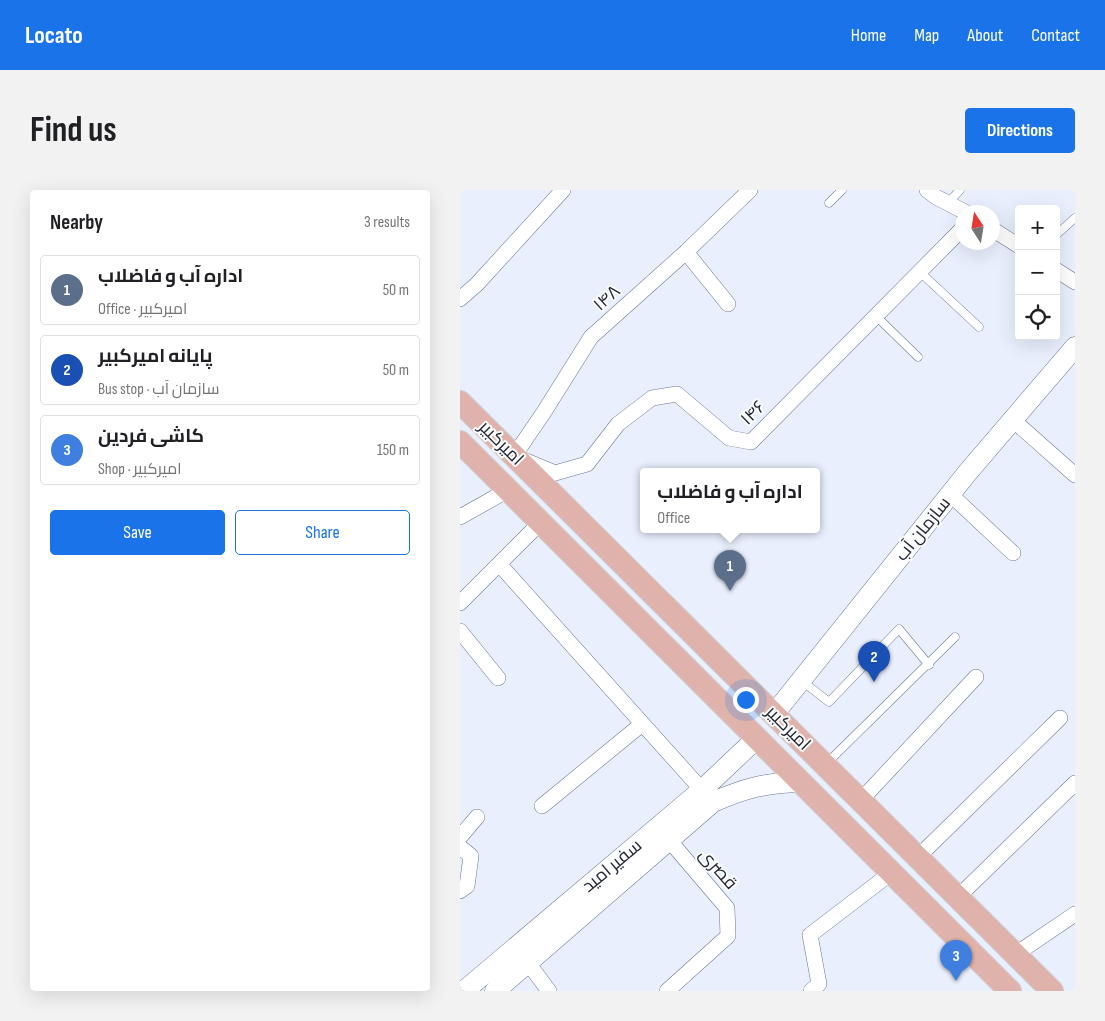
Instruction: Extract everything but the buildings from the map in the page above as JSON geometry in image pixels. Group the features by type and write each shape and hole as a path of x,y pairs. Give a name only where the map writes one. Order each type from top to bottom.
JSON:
{"main road":[{"name":"امیرکبیر","path":"460,402 1052,991"},
{"name":"امیرکبیر","path":"460,442 1010,991"}],"street":[{"path":"460,300 563,190"},
{"name":"۱۴۸","path":"514,456 591,337 686,252 750,190"},
{"path":"927,190 955,207"},
{"path":"1000,234 1015,243"},
{"name":"۱۴۶","path":"514,456 555,473 587,464 618,424 652,398 677,394 729,438 752,442 955,236"},
{"path":"686,252 728,304"},
{"path":"1060,273 1075,282"},
{"name":"سازمان آب","path":"774,714 950,494 1075,346"},
{"path":"1013,420 1075,475"},
{"path":"460,517 508,490"},
{"path":"950,494 1013,553"},
{"path":"460,603 541,522"},
{"path":"499,564 702,790"},
{"path":"460,630 498,678"},
{"path":"861,800 976,677"},
{"path":"918,857 1060,718"},
{"path":"542,806 642,724"},
{"name":"سفیر امید","path":"495,991 528,964 663,833 702,790 757,738"},
{"name":"سفیر امید","path":"464,991 663,833 714,802 746,788 774,782 800,782"},
{"path":"958,898 1075,783"},
{"path":"460,837 477,817"},
{"name":"قصری","path":"663,833 727,908 728,936 667,991"},
{"path":"460,847 471,856 467,886 460,892"},
{"path":"811,991 819,984 810,935 891,873"},
{"path":"1016,954 1075,914"},
{"path":"528,964 548,991"}],"lane":[{"path":"829,203 842,190"},
{"path":"948,203 960,190"},
{"path":"1060,231 1075,218"},
{"path":"920,272 978,327"},
{"path":"876,316 918,357"},
{"path":"801,680 829,702 899,629 929,665"},
{"path":"825,765 955,638"}],"place":[{"name":"اداره آب و فاضلاب","path":"730,591"},
{"name":"پایانه امیرکبیر","path":"874,682"},
{"name":"کاشی فردین","path":"956,981"}]}
